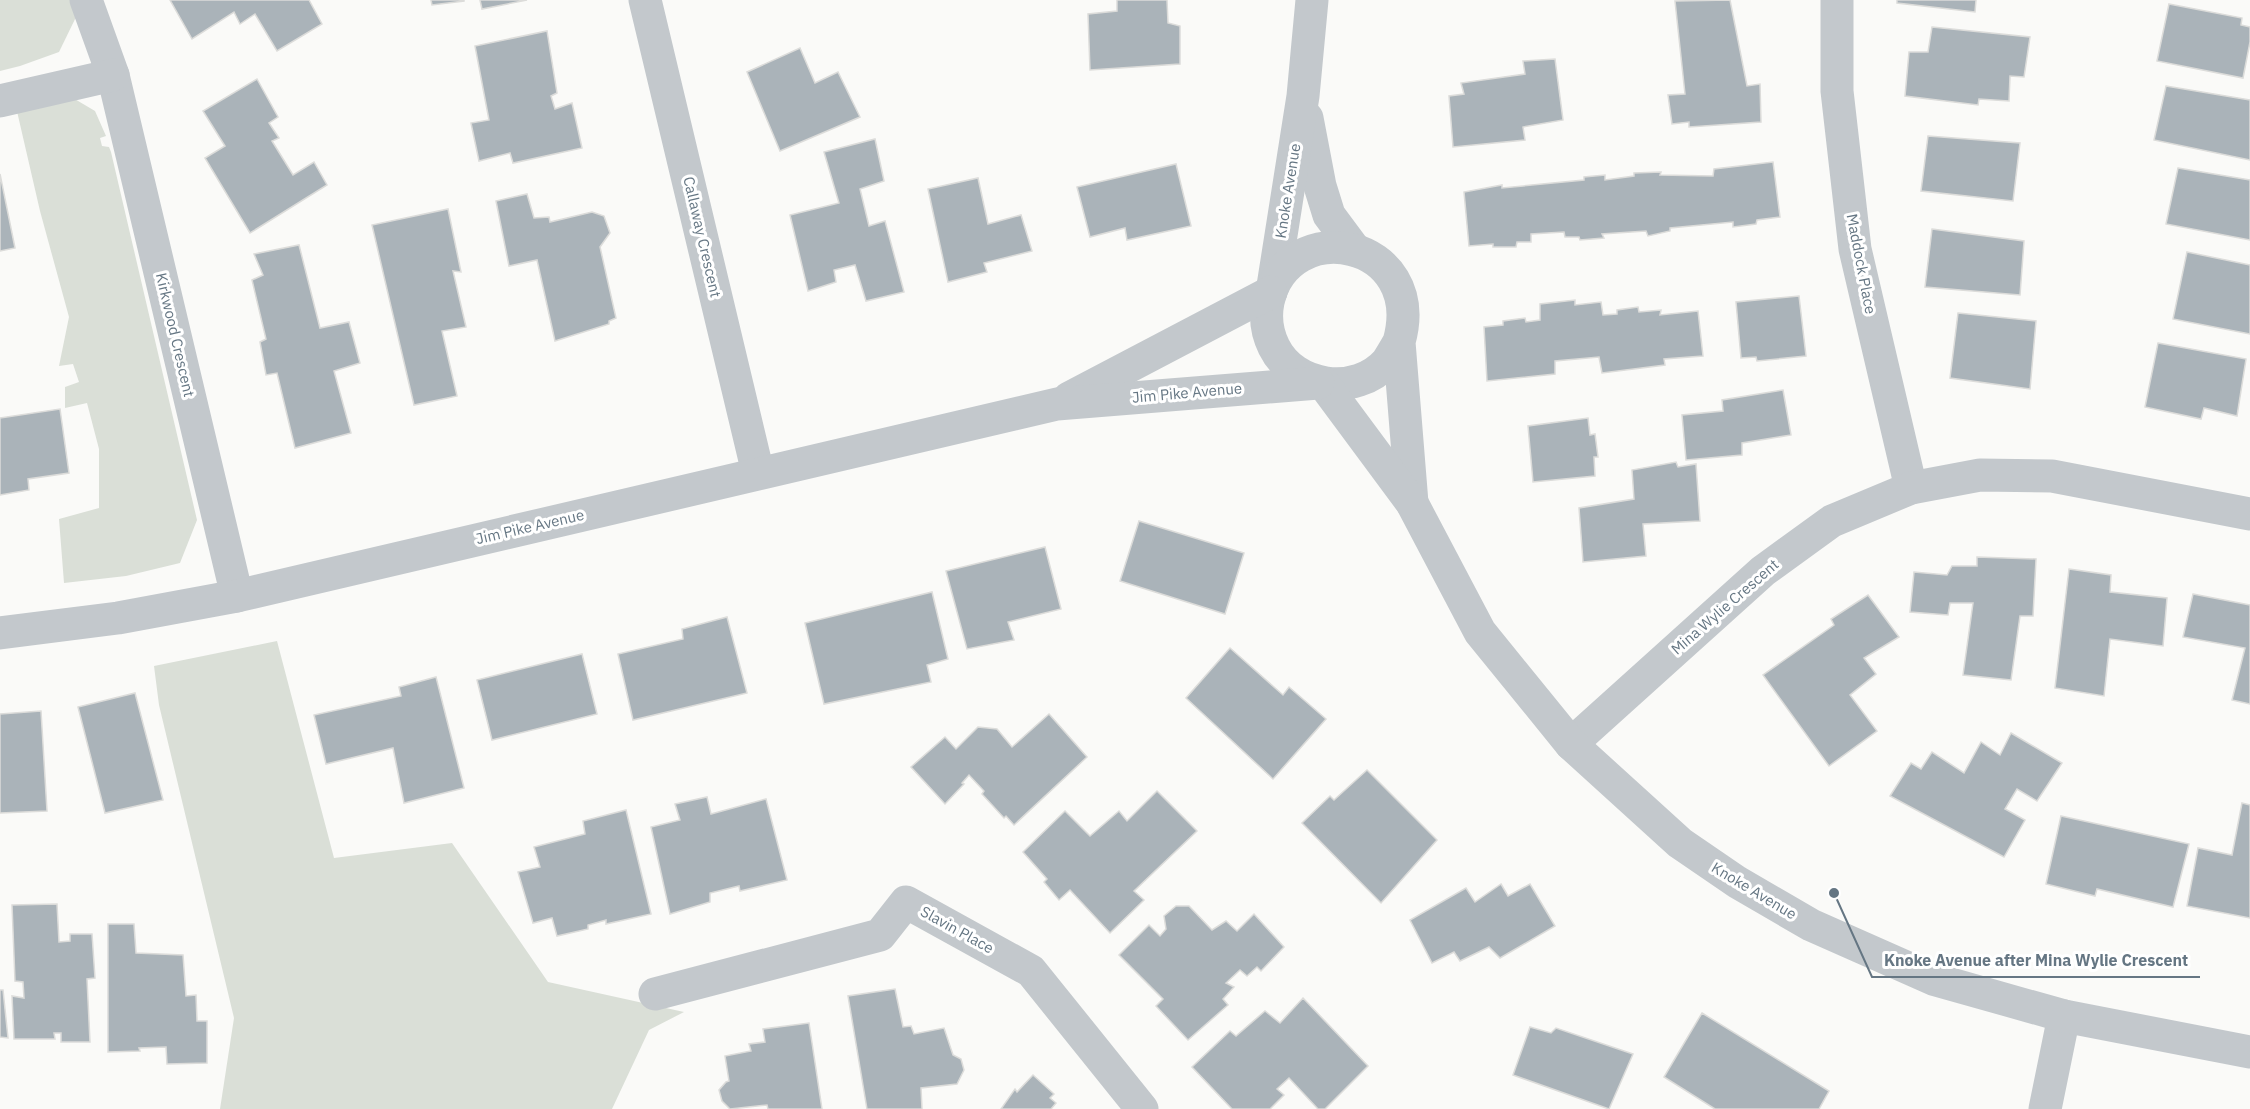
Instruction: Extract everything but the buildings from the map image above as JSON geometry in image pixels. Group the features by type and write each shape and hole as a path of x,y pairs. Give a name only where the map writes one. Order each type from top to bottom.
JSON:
{"street":[{"name":"Kirkwood Crescent","path":"86,0 113,75 237,596"},
{"name":"Callaway Crescent","path":"645,0 758,473"},
{"name":"Knoke Avenue","path":"1272,289 1303,96 1312,0"},
{"name":"Maddock Place","path":"1837,0 1837,91 1855,249 1911,488"},
{"path":"0,101 113,75"},
{"name":"Knoke Avenue","path":"1303,96 1320,186 1329,215 1355,250"},
{"path":"1339,247 1373,257 1387,270 1398,286 1403,305 1404,324 1399,342 1386,362 1368,376 1347,384 1320,383 1300,375 1285,363 1274,347 1268,330 1267,310 1272,289 1282,272 1294,261 1323,248 1339,247"},
{"name":"Jim Pike Avenue","path":"1057,404 1272,289"},
{"name":"Knoke Avenue","path":"1399,342 1412,503"},
{"name":"Jim Pike Avenue","path":"0,633 118,618 237,596 1057,404 1320,383"},
{"name":"Knoke Avenue","path":"1320,383 1412,503 1480,632 1571,744 1680,843 1737,882 1811,925 1933,979 2064,1016 2250,1052"},
{"name":"Mina Wylie Crescent","path":"1571,744 1763,571 1832,521 1911,488 1980,475 2052,476 2250,514"},
{"name":"Slavin Place","path":"655,994 880,935 906,902 1031,971 1142,1109"},
{"path":"2045,1109 2064,1016"}],"shaded area":[{"path":"0,0 70,0 77,15 59,52 0,71"},
{"path":"73,98 95,111 106,136 100,138 102,146 109,147 111,152 197,520 180,563 126,576 64,583 59,519 99,508 99,449 87,403 65,408 65,387 79,382 73,364 59,366 69,317 40,211 16,107"},
{"path":"277,641 334,858 452,843 548,982 684,1012 649,1030 612,1109 220,1109 234,1018 159,705 154,666"}],"place":[{"name":"Knoke Avenue after Mina Wylie Crescent","path":"1834,893"}]}
